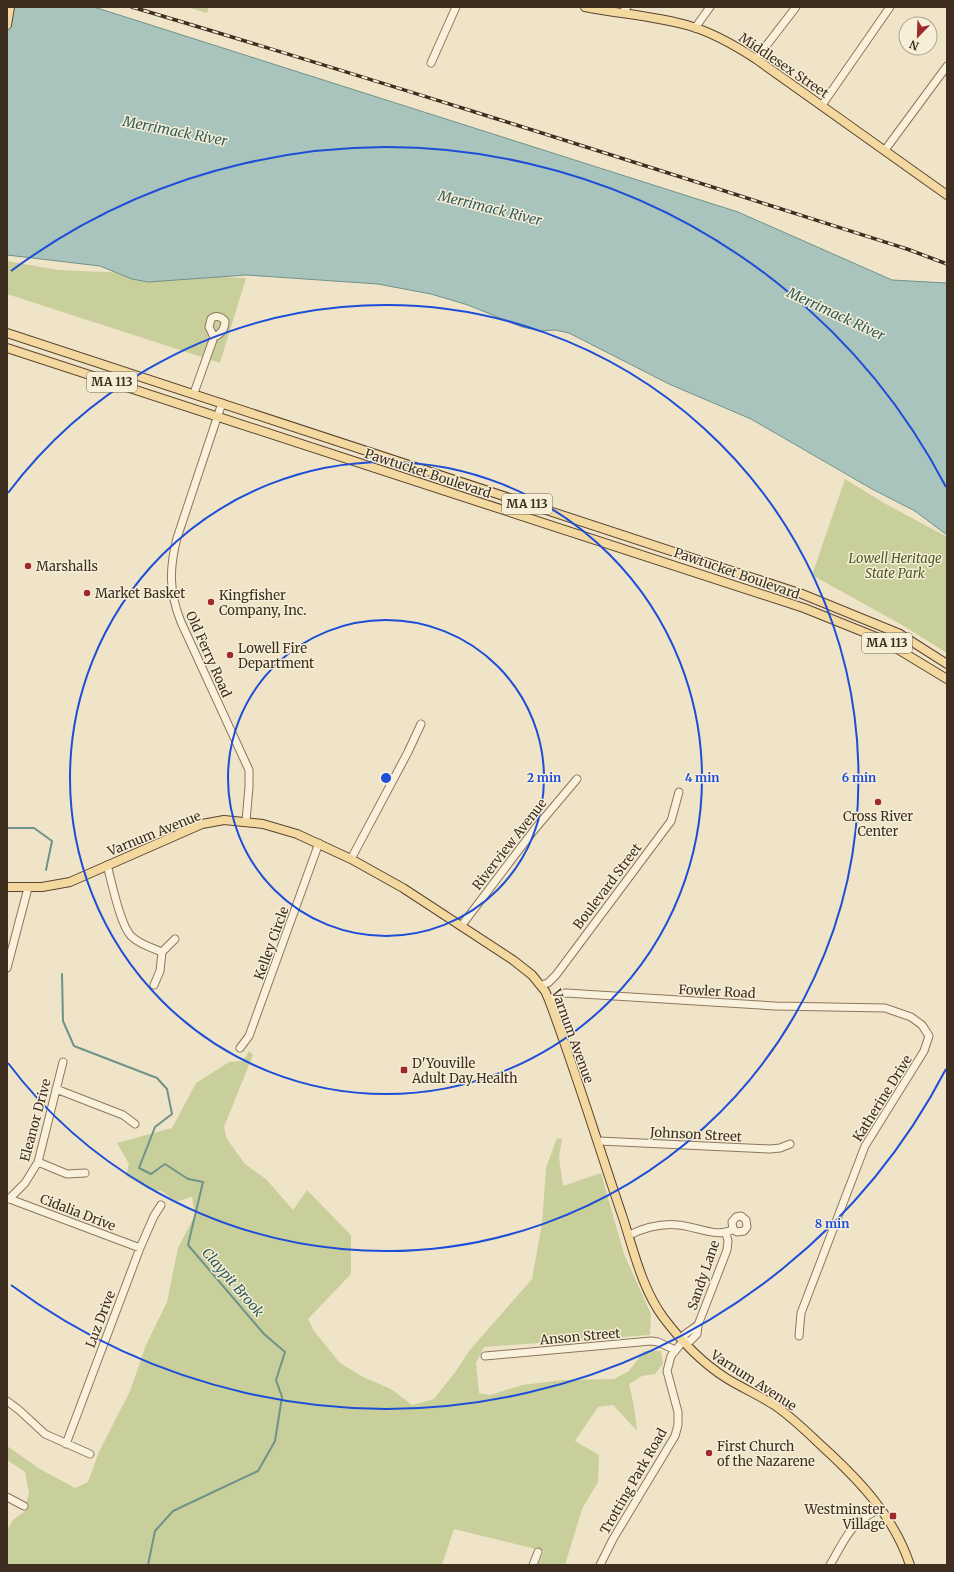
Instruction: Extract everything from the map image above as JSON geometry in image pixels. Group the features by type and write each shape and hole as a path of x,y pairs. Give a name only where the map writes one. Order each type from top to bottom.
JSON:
{"main road":[{"path":"7,25 10,7"},
{"name":"Middlesex Street","path":"585,7 625,10 695,28 729,42 822,105 947,195"},
{"name":"Pawtucket Boulevard","path":"7,333 194,393 424,471 702,560 802,594 900,634 947,664"},
{"name":"Pawtucket Boulevard","path":"7,348 218,416 401,478 645,555 804,608 881,640 947,679"},
{"name":"Varnum Avenue","path":"7,887 28,888 65,883 202,824 224,820 246,821 284,830 319,843 392,881 462,925 523,968 541,985 549,1000 599,1141 640,1271 651,1298 662,1316 683,1342 714,1370 767,1401 798,1424 854,1477 881,1508 900,1540 910,1565"}],"street":[{"path":"431,63 456,7"},
{"path":"695,28 710,7"},
{"path":"756,59 796,7"},
{"path":"822,105 890,7"},
{"path":"885,150 947,66"},
{"path":"194,393 214,338"},
{"name":"Old Ferry Road","path":"222,403 177,538 172,558 171,573 174,605 249,770 246,821"},
{"path":"350,859 408,752 421,724"},
{"name":"Riverview Avenue","path":"462,925 534,830 577,779"},
{"name":"Boulevard Street","path":"541,985 548,983 556,975 671,821 679,792"},
{"name":"Kelley Circle","path":"240,1048 249,1036 319,843"},
{"path":"107,865 124,924 132,936 144,945 162,952"},
{"path":"7,968 28,888"},
{"path":"154,985 160,971 162,952 175,939"},
{"name":"Fowler Road","path":"549,1000 560,994 566,993 776,1006 885,1008"},
{"name":"Katherine Drive","path":"799,1336 801,1313 865,1146 924,1050 929,1036 922,1026 911,1017 885,1008"},
{"name":"Eleanor Drive","path":"8,1198 25,1183 38,1162 63,1062"},
{"path":"56,1089 123,1115 135,1124"},
{"name":"Johnson Street","path":"599,1141 770,1149 780,1148 790,1144"},
{"path":"38,1162 67,1174 85,1173"},
{"name":"Cidalia Drive","path":"8,1198 140,1248"},
{"name":"Luz Drive","path":"66,1444 140,1248 154,1216 161,1205"},
{"path":"629,1235 654,1226 677,1224 717,1233 726,1232 733,1229"},
{"name":"Sandy Lane","path":"683,1342 684,1335 698,1325 727,1250 728,1241 726,1232"},
{"name":"Anson Street","path":"485,1356 651,1341 661,1343 675,1350"},
{"name":"Trotting Park Road","path":"600,1565 613,1539 675,1436 678,1425 678,1412 667,1371 668,1364 675,1350 683,1342"},
{"path":"7,1401 19,1410 41,1432 90,1454"},
{"path":"7,1497 24,1506"},
{"path":"830,1565 852,1527 863,1517 881,1508"},
{"path":"533,1565 538,1552"}],"green space":[{"path":"187,7 209,7 207,13"},
{"path":"7,261 58,270 246,278 220,363 7,294"},
{"name":"Lowell Heritage State Park","path":"845,479 884,503 947,537 947,653 902,625 812,575"},
{"path":"249,1051 253,1055 224,1127 227,1139 245,1164 266,1179 293,1210 307,1190 351,1235 351,1274 308,1319 314,1331 340,1363 363,1377 391,1389 412,1405 434,1399 456,1371 469,1351 532,1279 542,1224 546,1168 557,1138 562,1139 559,1157 563,1186 601,1173 624,1254 651,1314 650,1335 484,1347 476,1363 479,1393 490,1395 522,1385 563,1380 614,1379 629,1371 644,1351 661,1351 663,1364 655,1374 642,1376 629,1384 634,1406 637,1431 613,1405 598,1407 575,1441 599,1455 598,1482 582,1509 565,1565 538,1565 544,1551 454,1529 442,1565 7,1565 6,1534 11,1523 16,1517 24,1512 29,1493 25,1472 7,1460 7,1446 40,1469 75,1488 88,1482 99,1452 130,1391 146,1345 167,1302 178,1248 195,1215 192,1197 175,1202 162,1191 149,1189 126,1176 129,1164 117,1143 172,1128 196,1083 229,1062 243,1061"}],"water":[{"name":"Merrimack River","path":"7,7 94,7 738,212 892,280 947,283 947,535 915,511 872,489 751,419 669,384 569,333 555,330 541,331 522,327 468,305 431,294 378,284 246,275 148,282 132,279 100,266 7,255"}],"waterway":[{"name":"Claypit Brook","path":"7,828 34,828 52,841 46,870"},
{"name":"Claypit Brook","path":"62,974 63,1021 74,1046 157,1078 167,1089 172,1114 155,1127 139,1168 151,1174 165,1164 188,1179 203,1182 188,1245 264,1334 285,1352 276,1380 282,1397 275,1441 258,1471 173,1511 155,1531 148,1565"}],"railway":[{"path":"132,7 520,126 907,249 947,264"}],"place":[{"name":"Marshalls","path":"28,566"},
{"name":"Market Basket","path":"87,593"},
{"name":"Kingfisher Company, Inc.","path":"211,602"},
{"name":"Lowell Fire Department","path":"230,655"},
{"name":"Cross River Center","path":"878,802"},
{"name":"D'Youville Adult Day Health","path":"404,1070"},
{"name":"First Church of the Nazarene","path":"709,1453"},
{"name":"Westminster Village","path":"893,1516"}]}
